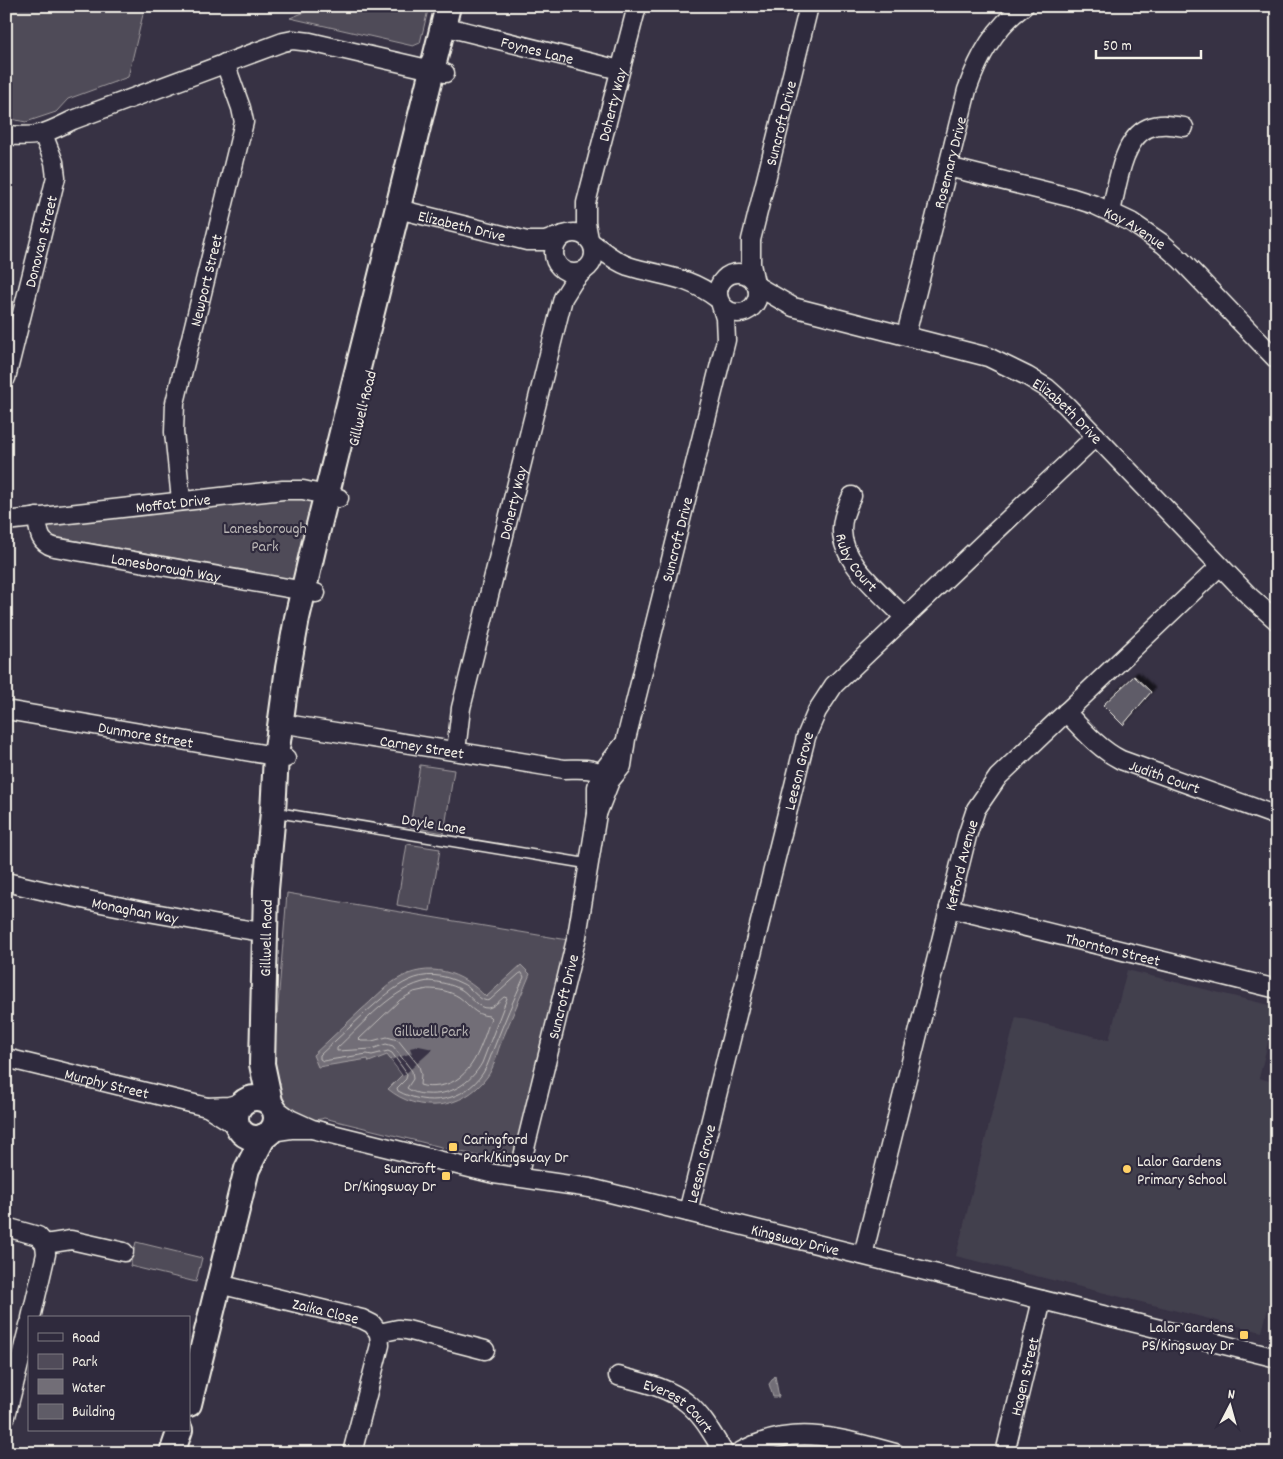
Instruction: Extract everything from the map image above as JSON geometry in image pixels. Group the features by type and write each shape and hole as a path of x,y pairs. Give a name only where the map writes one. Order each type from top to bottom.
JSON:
{"street":[{"name":"Gillwell Road","path":"272,1105 266,1091 262,1064 266,890 273,812 286,724 309,592 439,71 448,6"},
{"name":"Gillwell Road","path":"439,71 455,29 461,6"},
{"name":"Doherty Way","path":"591,241 586,223 586,203 637,6"},
{"name":"Suncroft Drive","path":"756,284 750,264 751,240 808,6"},
{"name":"Rosemary Drive","path":"906,336 974,71 990,41 1000,28 1024,6"},
{"name":"Foynes Lane","path":"455,29 620,70"},
{"path":"6,135 31,137 43,134 73,120 283,42 302,40 439,71"},
{"name":"Newport Street","path":"182,500 174,432 175,403 244,122 241,108 225,64"},
{"path":"1111,212 1126,154 1131,142 1148,128 1161,125 1184,127"},
{"name":"Donovan Street","path":"6,378 56,178 54,162 43,134"},
{"name":"Kay Avenue","path":"948,168 1073,198 1111,212 1131,222 1148,233 1181,260 1277,360"},
{"name":"Doherty Way","path":"564,235 586,203"},
{"name":"Elizabeth Drive","path":"404,211 527,241 545,241 564,235"},
{"path":"626,265 584,270 576,273 568,272 561,269 555,261 554,249 558,239 564,235 578,233 608,255 626,265 688,281 706,290 732,313 747,311 757,299 756,284 746,274 740,273 709,281 688,281"},
{"name":"Suncroft Drive","path":"726,277 739,261 751,240"},
{"name":"Elizabeth Drive","path":"527,241 542,249 555,261"},
{"path":"584,270 590,265 594,254 591,241"},
{"name":"Doherty Way","path":"555,261 561,280 563,298"},
{"name":"Doherty Way","path":"450,750 454,722 461,708 563,298 573,282 584,270"},
{"path":"720,302 718,288 726,277"},
{"name":"Elizabeth Drive","path":"756,284 793,307 988,357 1028,376 1066,405 1250,597 1277,622"},
{"name":"Suncroft Drive","path":"518,1176 575,944 597,814 597,787 626,739 726,340 725,318 720,302"},
{"name":"Elizabeth Drive","path":"747,311 793,307"},
{"name":"Suncroft Drive","path":"726,340 747,311"},
{"name":"Leeson Grove","path":"688,1212 811,723 824,697 834,685 1096,436"},
{"name":"Moffat Drive","path":"7,521 37,516 296,489 333,497"},
{"name":"Ruby Court","path":"852,496 842,520 842,539 846,550 861,572 905,618"},
{"path":"6,515 7,521"},
{"name":"Lanesborough Way","path":"37,516 40,538 47,545 54,547 309,592"},
{"name":"Kefford Avenue","path":"863,1255 970,823 984,796 998,777 1220,566"},
{"name":"Dunmore Street","path":"6,710 281,757"},
{"name":"Judith Court","path":"1066,712 1096,743 1109,754 1121,760 1277,816"},
{"name":"Carney Street","path":"286,724 564,769 586,769 604,778"},
{"name":"Monaghan Way","path":"6,882 74,899 243,930 265,932"},
{"name":"Thornton Street","path":"949,908 1277,989"},
{"name":"Murphy Street","path":"6,1058 207,1107 229,1106 245,1101"},
{"name":"Gillwell Road","path":"245,1101 252,1090 262,1064"},
{"path":"190,1400 247,1169 277,1120 272,1105 259,1097 245,1101 236,1113 239,1129 244,1141 247,1169"},
{"name":"Kingsway Drive","path":"272,1105 290,1118 312,1129 473,1169 590,1188 1277,1358"},
{"name":"Murphy Street","path":"207,1107 239,1129"},
{"path":"239,1129 252,1138 268,1134"},
{"name":"Kingsway Drive","path":"268,1134 291,1129 312,1129"},
{"path":"6,1227 38,1236 45,1244 46,1254 30,1316"},
{"path":"45,1244 71,1240 124,1252"},
{"name":"Zaika Close","path":"219,1284 362,1319 372,1324 379,1333"},
{"name":"Hagen Street","path":"1005,1453 1042,1300"},
{"path":"6,1416 28,1329"},
{"path":"352,1453 380,1345 379,1333 398,1329 407,1330 485,1350"},
{"name":"Everest Court","path":"618,1376 658,1387 687,1403 708,1428 724,1453"},
{"path":"172,1453 179,1432"},
{"path":"738,1453 766,1440 803,1434 832,1437 895,1453"}],"lane":[{"name":"Doyle Lane","path":"273,812 589,864"}],"shaded area":[{"name":"Lalor Gardens Primary School","path":"1127,970 1277,1007 1259,1078 1277,1083 1277,1272 1262,1332 956,1256 1016,1017 1109,1040"}],"green space":[{"path":"6,6 145,6 128,77 68,99 56,112 26,122 6,118"},
{"path":"320,6 429,6 420,43 413,46 290,18"},
{"name":"Lanesborough Park","path":"292,494 314,501 294,578 290,579 55,537 49,534 48,529 50,522"},
{"path":"420,765 454,770 444,833 410,827"},
{"path":"407,844 440,849 430,911 397,905"},
{"name":"Gillwell Park","path":"287,893 568,940 517,1151 509,1161 498,1164 490,1159 324,1118 307,1118 296,1114 281,1104 272,1059 274,1054"},
{"path":"136,1242 202,1258 196,1282 130,1266"}],"water":[{"path":"521,965 530,974 493,1066 487,1077 466,1096 440,1105 426,1105 400,1097 388,1089 402,1075 387,1055 369,1062 368,1059 318,1067 313,1055 382,990 396,980 408,974 421,971 433,970 444,972 456,975 477,988 486,997"},
{"path":"775,1376 779,1397 773,1397 769,1384"}],"pier":[{"path":"419,1046 433,1049 403,1076 391,1060 412,1053 410,1048"}],"building":[{"path":"1134,676 1151,692 1123,725 1103,705"}],"place":[{"name":"Caringford Park/Kingsway Dr","path":"453,1147"},
{"name":"Lalor Gardens Primary School","path":"1127,1169"},
{"name":"Suncroft Dr/Kingsway Dr","path":"446,1176"},
{"name":"Lalor Gardens PS/Kingsway Dr","path":"1244,1335"}]}
